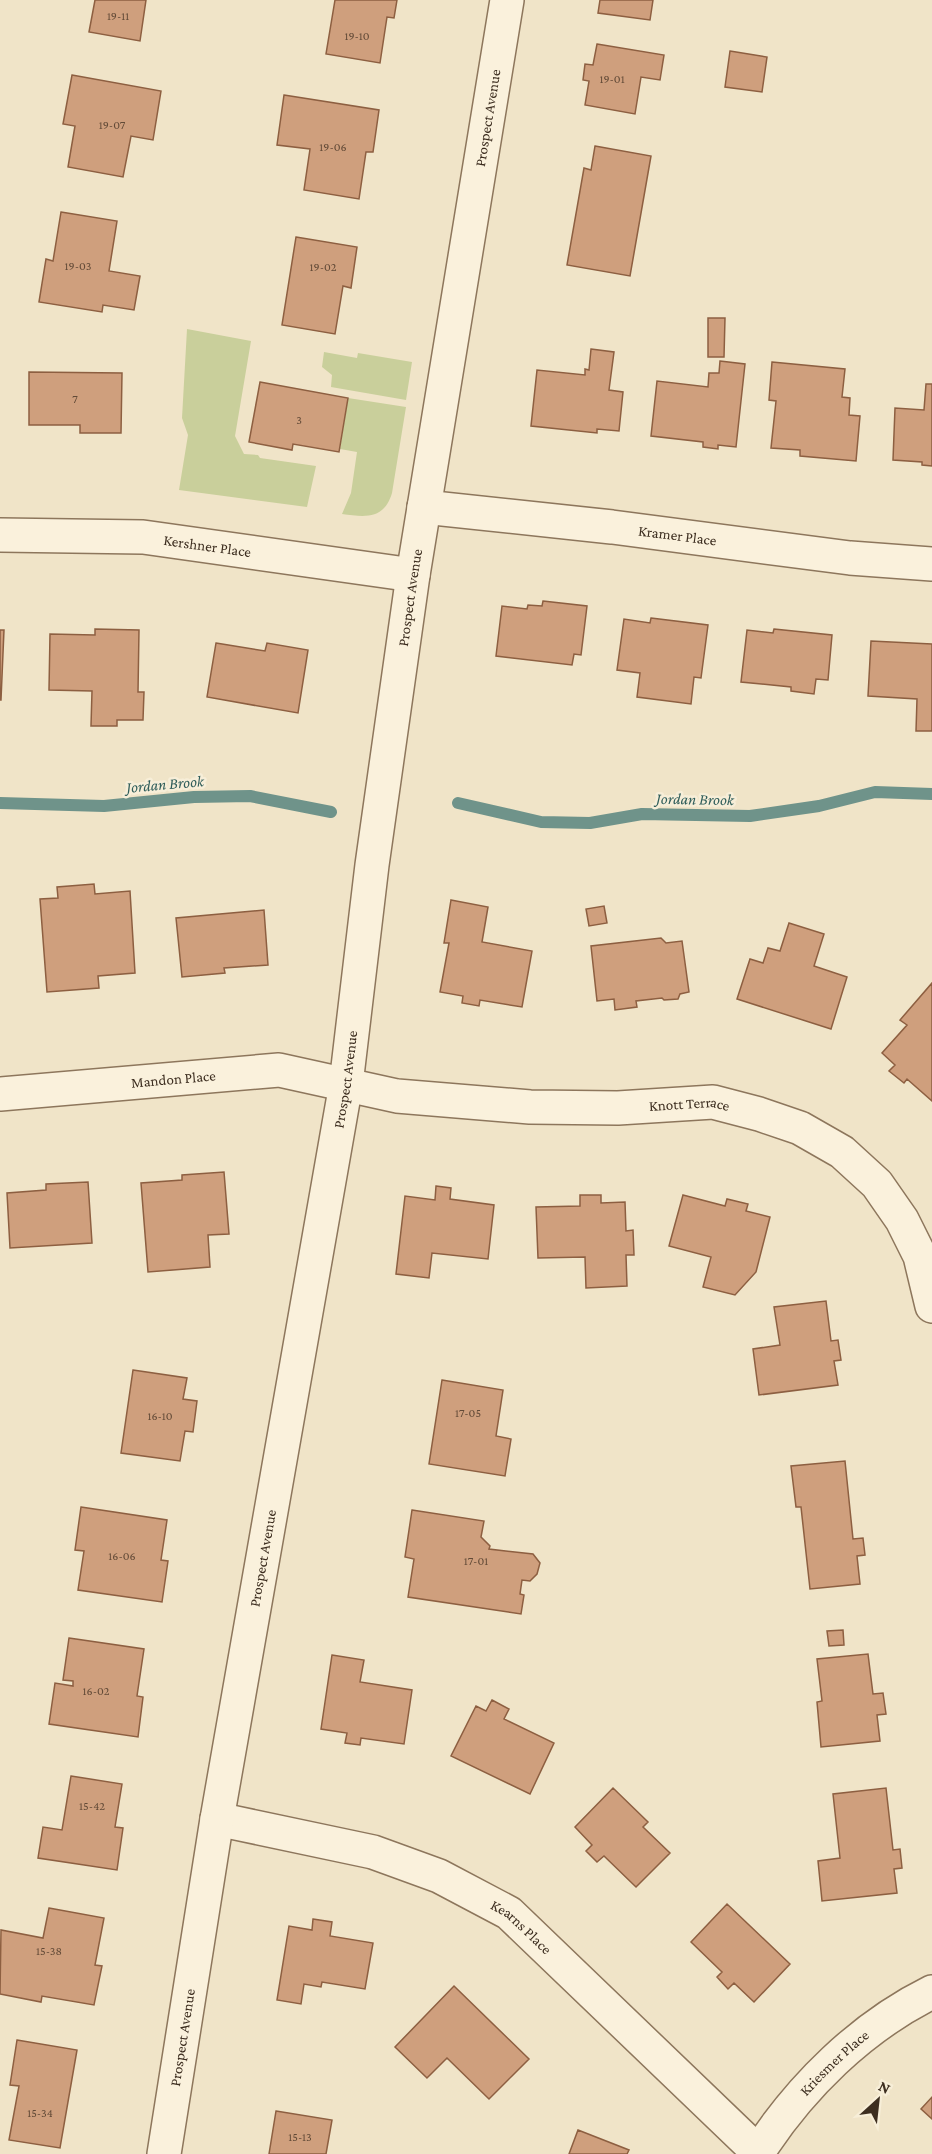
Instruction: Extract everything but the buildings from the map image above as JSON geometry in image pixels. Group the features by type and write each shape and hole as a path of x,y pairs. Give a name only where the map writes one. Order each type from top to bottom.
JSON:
{"street":[{"name":"Prospect Avenue","path":"164,2154 217,1819 346,1084 372,865 413,575 507,0"},
{"name":"Kramer Place","path":"424,507 612,527 850,558 932,564"},
{"name":"Kershner Place","path":"0,535 143,537 413,575"},
{"name":"Mandon Place","path":"0,1094 279,1070 346,1084"},
{"name":"Knott Terrace","path":"346,1084 397,1096 530,1107 618,1108 713,1102 800,1128 842,1152 877,1184 902,1220 920,1256 932,1306"},
{"name":"Kearns Place","path":"217,1819 373,1852 439,1876 509,1913 758,2153"},
{"name":"Kriesmer Place","path":"758,2153 807,2088 857,2040 908,2004 932,1992"}],"green space":[{"path":"187,329 251,341 235,436 244,454 316,466 307,507 179,490 188,435 182,418"},
{"path":"324,352 357,358 358,353 412,362 406,400 331,387 332,375 322,367"},
{"path":"348,398 406,407 392,493 384,508 373,515 342,514 351,493 357,452 340,449"}],"waterway":[{"name":"Jordan Brook","path":"458,803 541,822 590,823 642,814 750,816 819,806 875,792 932,794"},
{"name":"Jordan Brook","path":"0,803 104,806 194,797 250,796 331,812"}]}
